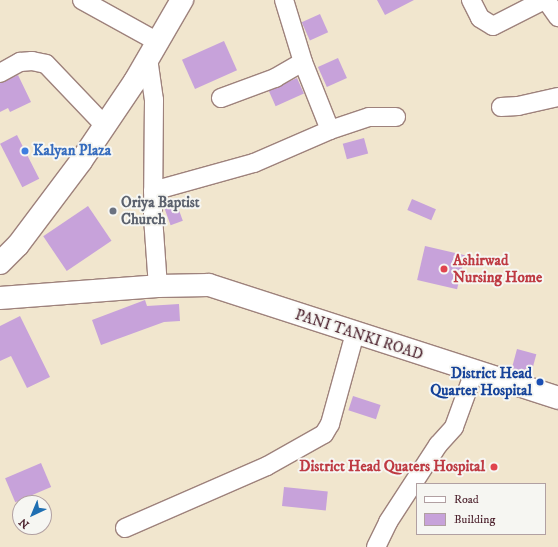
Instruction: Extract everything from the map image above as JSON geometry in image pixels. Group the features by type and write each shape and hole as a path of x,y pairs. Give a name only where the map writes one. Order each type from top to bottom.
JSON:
{"street":[{"path":"82,0 153,50"},
{"path":"0,263 18,246 50,205 153,50 182,0"},
{"path":"284,0 303,62 330,130"},
{"path":"471,0 480,18 493,26 545,0 558,17"},
{"path":"153,50 153,191 158,286"},
{"path":"0,73 20,62 32,61 46,64 104,125"},
{"path":"221,98 275,78 303,62"},
{"path":"501,107 518,106 558,97"},
{"path":"153,191 254,163 330,130 369,117 396,117"},
{"name":"PANI TANKI ROAD","path":"0,298 158,286 209,285 558,398"},
{"path":"125,528 267,466 324,434 330,424 355,333"},
{"path":"376,547 392,515 454,426 474,372"}],"building":[{"path":"377,0 414,0 385,15"},
{"path":"320,14 328,32 310,40 302,22"},
{"path":"224,41 237,70 195,89 182,60"},
{"path":"338,58 347,78 327,87 318,67"},
{"path":"18,75 31,102 10,112 8,108 0,112 0,83"},
{"path":"297,78 304,94 276,106 269,91"},
{"path":"17,135 39,179 22,187 0,144"},
{"path":"364,138 368,153 347,159 343,144"},
{"path":"412,199 436,209 431,220 407,210"},
{"path":"176,202 183,221 171,225 164,206"},
{"path":"88,206 111,241 67,271 43,236"},
{"path":"425,246 465,255 457,289 417,280"},
{"path":"145,300 147,306 179,304 180,321 164,322 101,345 92,320"},
{"path":"20,316 50,377 27,388 11,356 0,361 0,326"},
{"path":"517,349 536,354 531,375 511,370"},
{"path":"353,396 381,405 376,419 348,410"},
{"path":"41,463 51,487 32,495 12,495 5,478"},
{"path":"284,487 328,492 326,510 282,506"}],"place":[{"name":"Kalyan Plaza","path":"25,151"},
{"name":"Oriya Baptist Church","path":"113,211"},
{"name":"Ashirwad Nursing Home","path":"444,269"},
{"name":"District Head Quarter Hospital","path":"540,382"},
{"name":"District Head Quaters Hospital","path":"494,467"}]}
